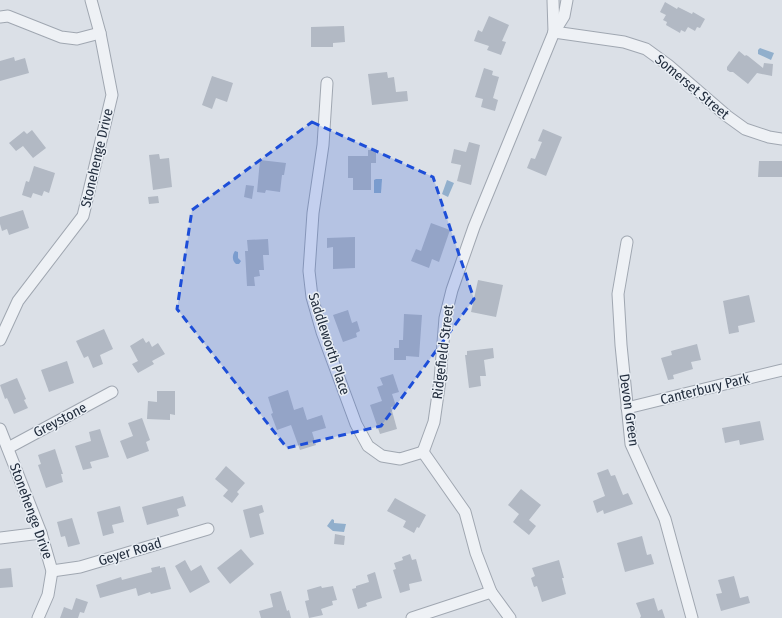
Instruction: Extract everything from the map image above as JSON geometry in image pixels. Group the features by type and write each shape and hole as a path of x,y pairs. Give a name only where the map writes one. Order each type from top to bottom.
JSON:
{"street":[{"name":"Stonehenge Drive","path":"0,340 18,301 83,216 112,95 100,33 90,0"},
{"name":"Ridgefield Street","path":"553,0 554,32"},
{"name":"Ridgefield Street","path":"423,452 434,422 440,380 445,318 452,290 474,227 554,32 564,16 567,0"},
{"path":"0,17 8,16 61,37 77,40 100,33"},
{"name":"Somerset Street","path":"554,32 624,42 646,50 668,64 727,116 745,129 768,138 782,138"},
{"name":"Saddleworth Place","path":"327,83 323,145 313,212 309,271 312,297 322,332 356,424 368,446 382,456 400,459 423,452"},
{"name":"Devon Green","path":"627,242 618,294 631,444 665,519 692,618"},
{"name":"Canterbury Park","path":"627,408 782,370"},
{"name":"Greystone","path":"8,448 112,392"},
{"name":"Stonehenge Drive","path":"0,429 41,533 52,571 48,596 38,618"},
{"path":"423,452 465,512 476,553 491,592 510,618"},
{"name":"Geyer Road","path":"52,571 80,567 208,528"},
{"path":"0,538 41,533"},
{"path":"412,618 491,592"}],"highlighted area":[{"path":"312,122 433,177 474,299 381,426 287,448 177,309 192,210"}],"water":[{"path":"760,48 774,53 771,60 758,54 758,50"},
{"path":"382,179 381,193 374,193 374,180"},
{"path":"447,180 454,183 448,197 442,194"},
{"path":"235,251 238,252 238,258 241,261 239,264 236,264 233,260 233,254"},
{"path":"332,519 334,520 334,523 346,524 344,532 333,531 327,526"}],"building":[{"path":"665,2 677,9 678,7 692,14 693,12 705,19 700,28 697,27 695,31 688,27 685,32 681,30 680,33 666,25 667,22 663,20 666,15 660,12"},
{"path":"489,16 509,25 502,41 506,42 501,55 487,50 489,46 474,41 478,30 482,32"},
{"path":"344,26 345,42 333,43 333,47 311,47 311,27"},
{"path":"739,51 763,68 764,63 773,64 772,76 757,73 748,84 733,72 727,70 727,67"},
{"path":"14,57 15,61 25,58 29,73 0,81 0,61"},
{"path":"484,68 493,71 492,75 499,77 493,98 498,100 495,111 481,107 483,99 475,97"},
{"path":"387,72 388,78 394,77 396,92 407,91 408,101 372,105 368,74"},
{"path":"212,76 233,83 227,102 216,98 212,109 202,105"},
{"path":"543,129 562,137 546,176 527,168 531,158 535,159 542,142 538,141"},
{"path":"32,130 46,148 33,158 23,146 16,151 9,143 24,131 27,134"},
{"path":"469,142 480,145 471,185 457,181 461,165 451,163 454,149 466,152"},
{"path":"368,150 376,150 376,163 371,163 371,190 353,190 353,178 348,178 348,156 368,156"},
{"path":"159,154 160,159 169,158 172,187 153,190 149,155"},
{"path":"260,160 286,163 284,175 282,175 280,192 266,190 265,193 257,192"},
{"path":"759,161 782,161 782,177 758,177"},
{"path":"34,166 55,173 49,193 44,191 42,196 33,193 31,198 22,195 26,181 29,182"},
{"path":"246,185 254,186 252,199 244,197"},
{"path":"158,196 159,203 149,204 148,197"},
{"path":"23,210 29,228 9,235 7,229 2,231 0,217"},
{"path":"431,223 450,230 439,262 432,259 429,268 411,261 416,249 421,251"},
{"path":"355,237 355,268 333,269 333,247 327,248 327,238"},
{"path":"268,239 269,255 263,255 264,270 259,270 260,276 254,277 255,286 247,286 245,251 248,251 247,240"},
{"path":"478,280 503,285 496,317 471,312"},
{"path":"749,295 755,322 738,326 739,332 729,334 723,301"},
{"path":"348,310 352,323 357,321 360,331 356,333 357,337 343,342 333,315"},
{"path":"404,314 422,315 419,357 406,356 406,360 394,360 394,348 399,348 399,340 403,340"},
{"path":"104,329 113,349 100,355 103,364 93,368 88,356 84,358 76,341"},
{"path":"143,338 146,343 149,341 152,347 158,343 165,354 152,361 154,364 138,373 132,364 138,361 130,346"},
{"path":"697,344 701,360 691,362 693,369 673,375 674,379 668,380 661,358 672,355 671,351"},
{"path":"493,348 494,358 484,360 486,376 480,376 481,386 469,388 465,355 467,355 467,351"},
{"path":"67,361 74,383 49,392 41,370"},
{"path":"393,374 399,392 392,394 396,406 391,407 397,429 380,434 370,405 382,401 377,387 383,385 380,378"},
{"path":"17,378 26,399 24,400 28,408 14,414 7,398 5,399 0,385"},
{"path":"288,390 294,410 303,407 307,420 322,415 326,428 312,432 316,445 300,450 291,425 277,430 271,414 273,413 268,397"},
{"path":"157,391 175,391 175,415 170,414 170,420 147,419 148,401 157,402"},
{"path":"142,418 150,440 146,442 149,451 127,459 120,441 133,436 128,423"},
{"path":"760,421 764,440 740,445 739,440 725,443 722,428"},
{"path":"100,429 109,457 90,462 92,468 83,470 75,446 91,441 89,432"},
{"path":"55,449 63,474 61,474 63,482 46,488 38,465 41,464 38,455"},
{"path":"226,466 245,483 237,492 239,494 232,503 223,496 228,490 215,479"},
{"path":"608,469 611,476 615,475 623,495 628,493 633,504 604,514 603,510 597,513 593,501 605,496 597,473"},
{"path":"521,489 541,505 529,520 536,526 529,535 513,522 519,514 508,505"},
{"path":"183,496 186,506 177,509 179,516 147,525 142,507"},
{"path":"395,498 426,515 419,528 417,527 414,533 403,527 406,521 387,511"},
{"path":"262,505 264,512 259,514 264,534 250,538 243,510"},
{"path":"120,506 124,522 112,525 114,533 103,536 97,512"},
{"path":"72,518 80,544 68,547 65,536 61,537 57,522"},
{"path":"335,534 345,536 344,545 334,544"},
{"path":"642,536 647,555 651,554 654,564 625,572 617,543"},
{"path":"241,549 254,564 230,584 217,568"},
{"path":"410,554 412,560 416,559 422,581 409,584 410,590 400,593 393,570 396,569 394,563 403,560 402,557"},
{"path":"185,560 191,571 201,565 210,582 190,593 175,566"},
{"path":"559,560 564,578 562,578 566,594 542,602 537,586 534,587 531,578 535,576 532,568"},
{"path":"160,566 160,568 165,567 171,589 151,594 150,592 138,596 136,588 100,598 96,585 121,577 122,580 152,572 151,568"},
{"path":"11,568 13,587 0,588 0,569"},
{"path":"375,572 382,598 366,603 367,606 358,609 352,589 356,588 356,586 369,582 367,575"},
{"path":"734,576 740,598 748,596 750,603 721,611 716,594 722,593 718,580"},
{"path":"321,586 322,588 333,586 337,600 332,601 333,605 321,609 323,615 309,618 305,601 309,600 307,590"},
{"path":"281,591 287,611 289,610 291,618 261,618 259,611 273,607 270,594"},
{"path":"76,598 88,602 84,613 80,612 78,618 60,618 64,607 72,610"},
{"path":"654,598 658,611 662,609 665,618 640,618 641,616 636,603"}]}
